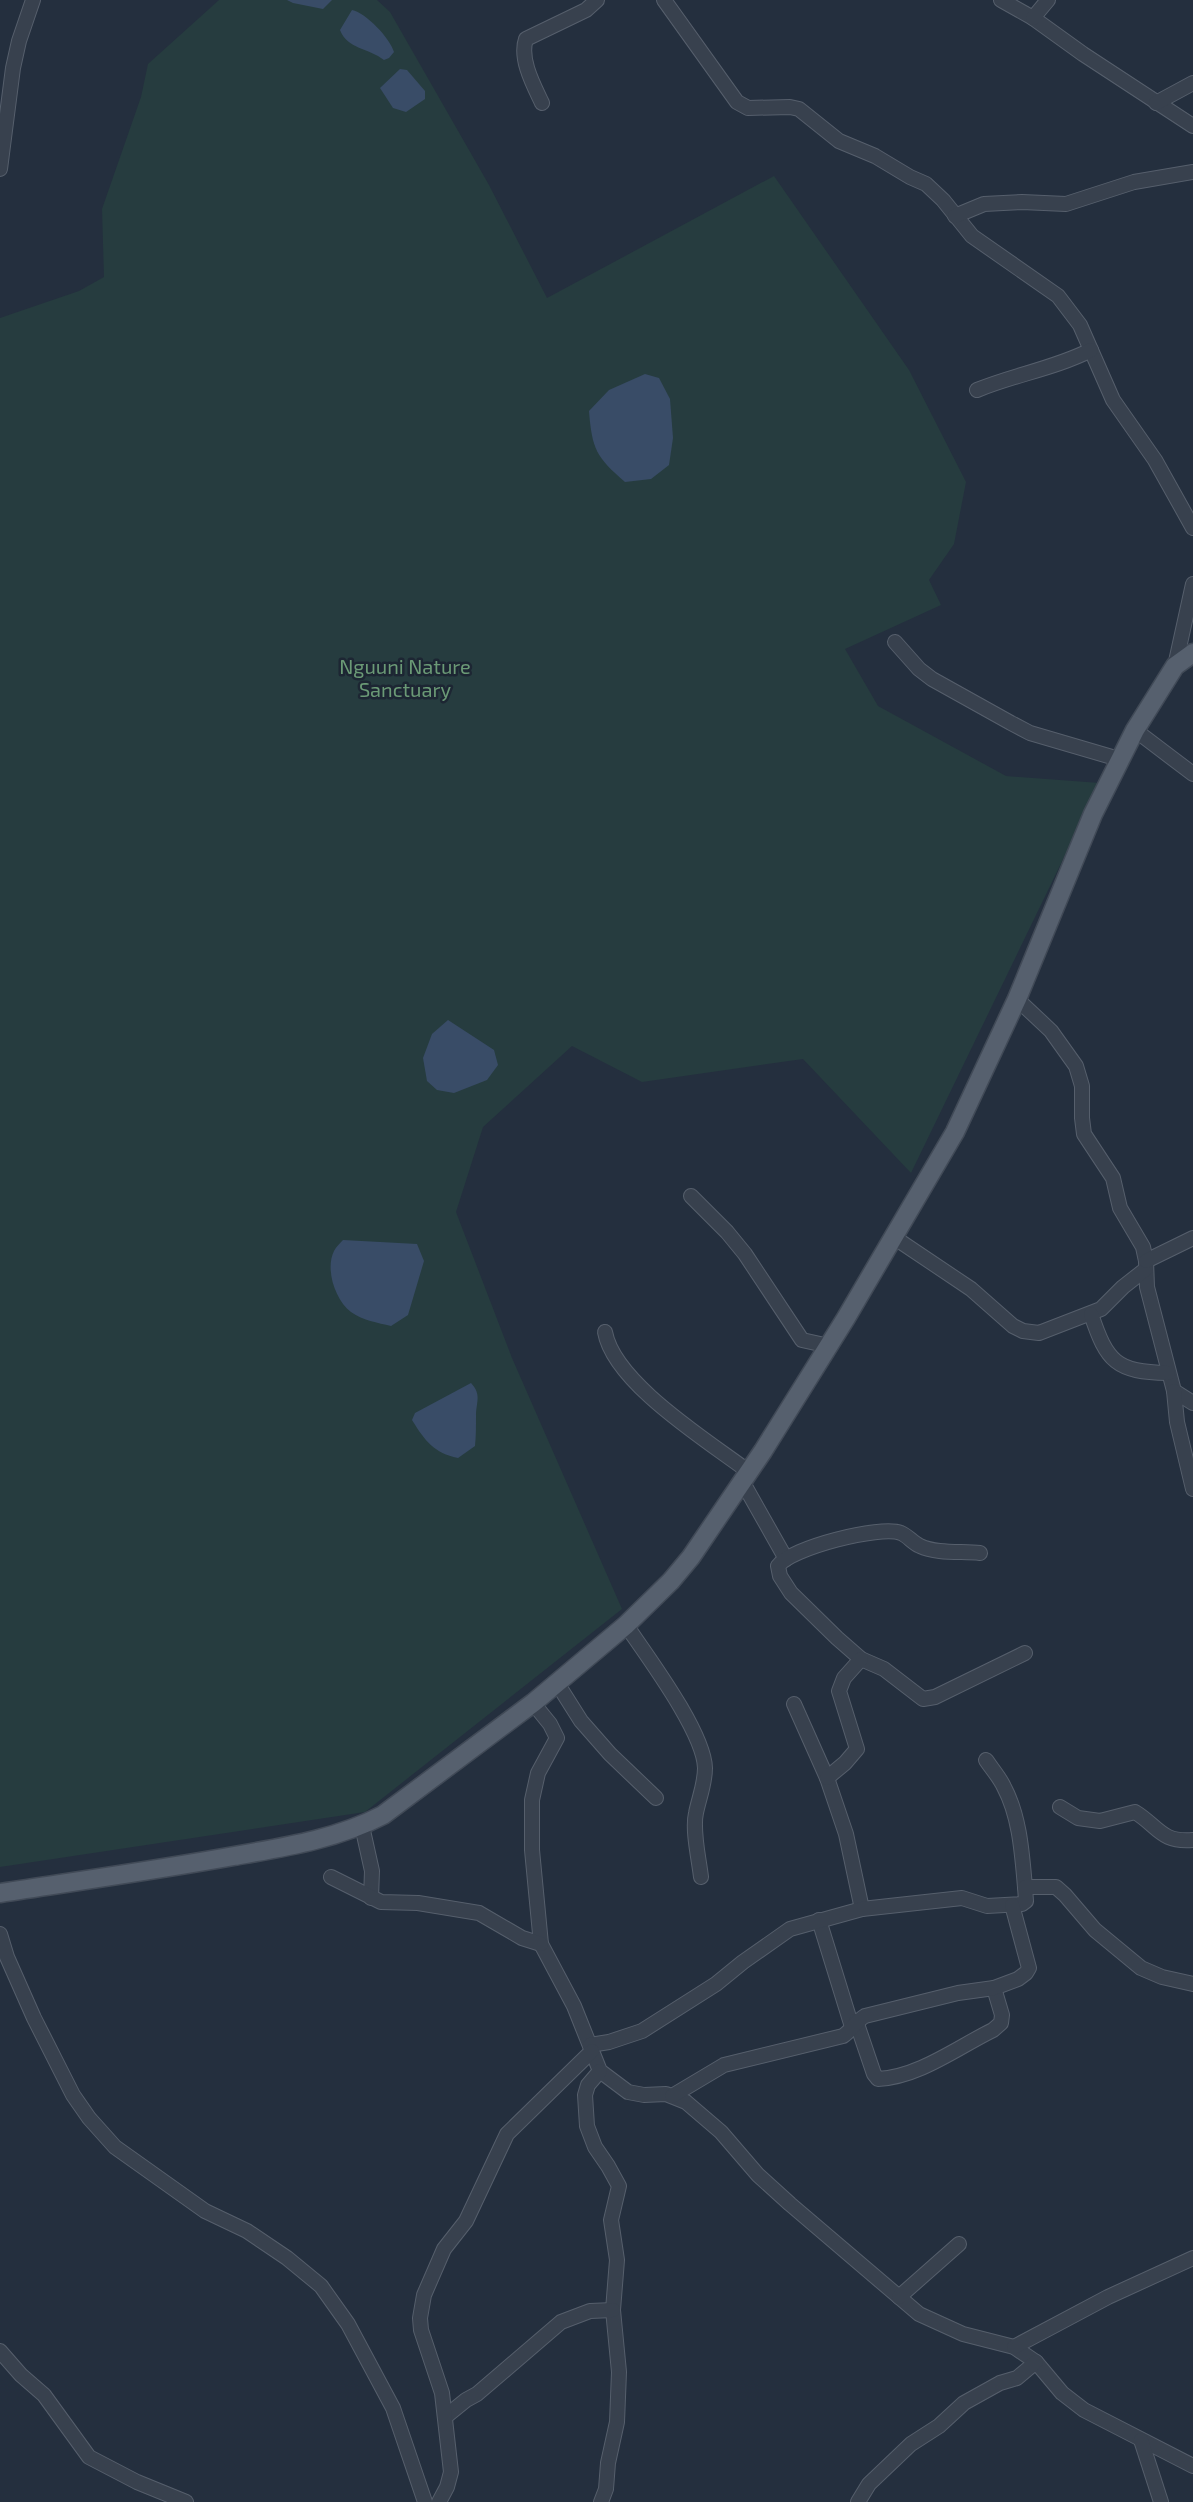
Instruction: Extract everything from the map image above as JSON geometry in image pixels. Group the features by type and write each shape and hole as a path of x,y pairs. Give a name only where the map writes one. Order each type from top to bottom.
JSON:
{"main road":[{"path":"0,1893 266,1850 342,1833 362,1826 383,1815 533,1703 626,1625 681,1570 829,1346 895,1238 955,1132 1017,999 1093,814 1135,730 1175,666 1193,652"}],"street":[{"path":"0,168 6,80 33,0"},
{"path":"542,103 528,69 524,48 526,39 586,10 597,0"},
{"path":"664,0 737,102 748,108 790,107 799,110 839,141 875,156 926,184 982,244 1012,262 1058,296 1076,318 1113,400 1160,468 1193,528"},
{"path":"1001,0 1033,18 1193,126"},
{"path":"1033,18 1048,0"},
{"path":"1156,103 1193,83"},
{"path":"955,216 984,204 1022,202 1066,204 1134,182 1193,172"},
{"path":"977,390 1010,377 1053,367 1091,350"},
{"path":"1175,666 1193,584"},
{"path":"895,642 919,669 932,679 1020,728 1122,760"},
{"path":"1135,730 1193,774"},
{"path":"1017,999 1044,1023 1076,1066 1082,1086 1084,1134 1113,1178 1120,1208 1138,1236 1146,1265 1147,1287 1174,1391 1176,1422 1193,1489"},
{"path":"691,1196 746,1254 802,1340 829,1346"},
{"path":"895,1238 971,1289 1013,1326 1023,1331 1039,1332 1090,1314 1110,1301 1146,1265 1193,1238"},
{"path":"1090,1314 1101,1343 1112,1359 1145,1373 1168,1373"},
{"path":"605,1332 615,1358 630,1376 745,1476 786,1559"},
{"path":"1174,1391 1193,1403"},
{"path":"980,1553 921,1546 900,1533 862,1534 837,1539 786,1559 778,1566 778,1571 791,1593 861,1659 884,1669 923,1699 930,1699 1024,1653"},
{"path":"626,1625 669,1689 692,1729 703,1757 704,1782 695,1820 701,1877"},
{"path":"827,1778 857,1749 839,1691 844,1678 861,1659"},
{"path":"557,1683 581,1721 656,1798"},
{"path":"533,1703 550,1724 557,1738 538,1773 532,1800 532,1850 541,1944 569,1996 600,2071 628,2092 644,2095 666,2094 686,2102 721,2132 758,2175 782,2197 920,2314 963,2334 1014,2347 1036,2362 1062,2393 1084,2410 1193,2466"},
{"path":"794,1704 827,1778 846,1834 862,1908"},
{"path":"439,2502 447,2487 451,2472 442,2392 421,2324 424,2295 444,2249 466,2221 507,2134 591,2048 642,2031 716,1984 790,1929 862,1908 962,1898 987,1906 1022,1904 1026,1901 1019,1836 1011,1803 1004,1786 986,1760"},
{"path":"1060,1807 1078,1818 1100,1821 1135,1812 1158,1833 1173,1840 1193,1840"},
{"path":"362,1826 372,1872 371,1898"},
{"path":"331,1877 371,1898 389,1904 418,1903 479,1913 522,1938 541,1944"},
{"path":"1025,1887 1056,1887 1095,1930 1141,1968 1162,1977 1193,1984"},
{"path":"672,2096 724,2065 843,2036 865,2016 958,1993 994,1988 1018,1979 1029,1968 1012,1905"},
{"path":"819,1920 854,2024 878,2079 893,2077 932,2062 993,2030 1001,2023 1002,2015 994,1988"},
{"path":"0,1934 7,1957 34,2018 73,2095 89,2118 115,2147 205,2211 247,2231 287,2258 321,2286 348,2324 393,2408 425,2502"},
{"path":"600,2071 588,2085 585,2105 586,2126 595,2147 609,2166 619,2186 611,2220 617,2260 614,2310 619,2372 617,2422 608,2463 606,2488 601,2502"},
{"path":"898,2297 958,2244"},
{"path":"1014,2347 1108,2297 1193,2258"},
{"path":"445,2417 477,2394 561,2322 590,2311 614,2310"},
{"path":"0,2351 21,2375 44,2395 89,2457 137,2482 186,2502"},
{"path":"858,2502 869,2484 911,2444 939,2426 964,2403 1000,2384 1017,2378 1036,2362"},
{"path":"1141,2440 1161,2502"}],"green space":[{"name":"Nguuni Nature Sanctuary","path":"219,0 377,0 390,12 489,185 547,298 774,176 909,370 966,482 954,544 929,580 941,605 845,649 878,706 1006,776 1100,783 911,1173 803,1059 642,1082 572,1046 483,1127 456,1212 512,1358 622,1609 365,1812 0,1867 0,318 79,291 104,277 102,209 141,97 148,64"}],"water":[{"path":"287,0 332,0 323,9"},
{"path":"352,10 364,16 383,33 394,52 389,58 384,60 353,45 343,36 340,30"},
{"path":"400,69 407,70 425,91 425,99 406,112 393,108 380,88"},
{"path":"645,374 659,378 670,399 673,438 669,465 651,479 625,482 608,466 597,451 589,411 609,390"},
{"path":"448,1020 494,1050 498,1065 487,1080 454,1093 437,1090 427,1081 423,1058 432,1034"},
{"path":"343,1240 417,1244 424,1261 408,1315 391,1326 360,1317 345,1307 336,1292 331,1275 331,1258"},
{"path":"471,1383 477,1395 475,1446 458,1458 443,1453 431,1445 412,1420 415,1413"}]}
